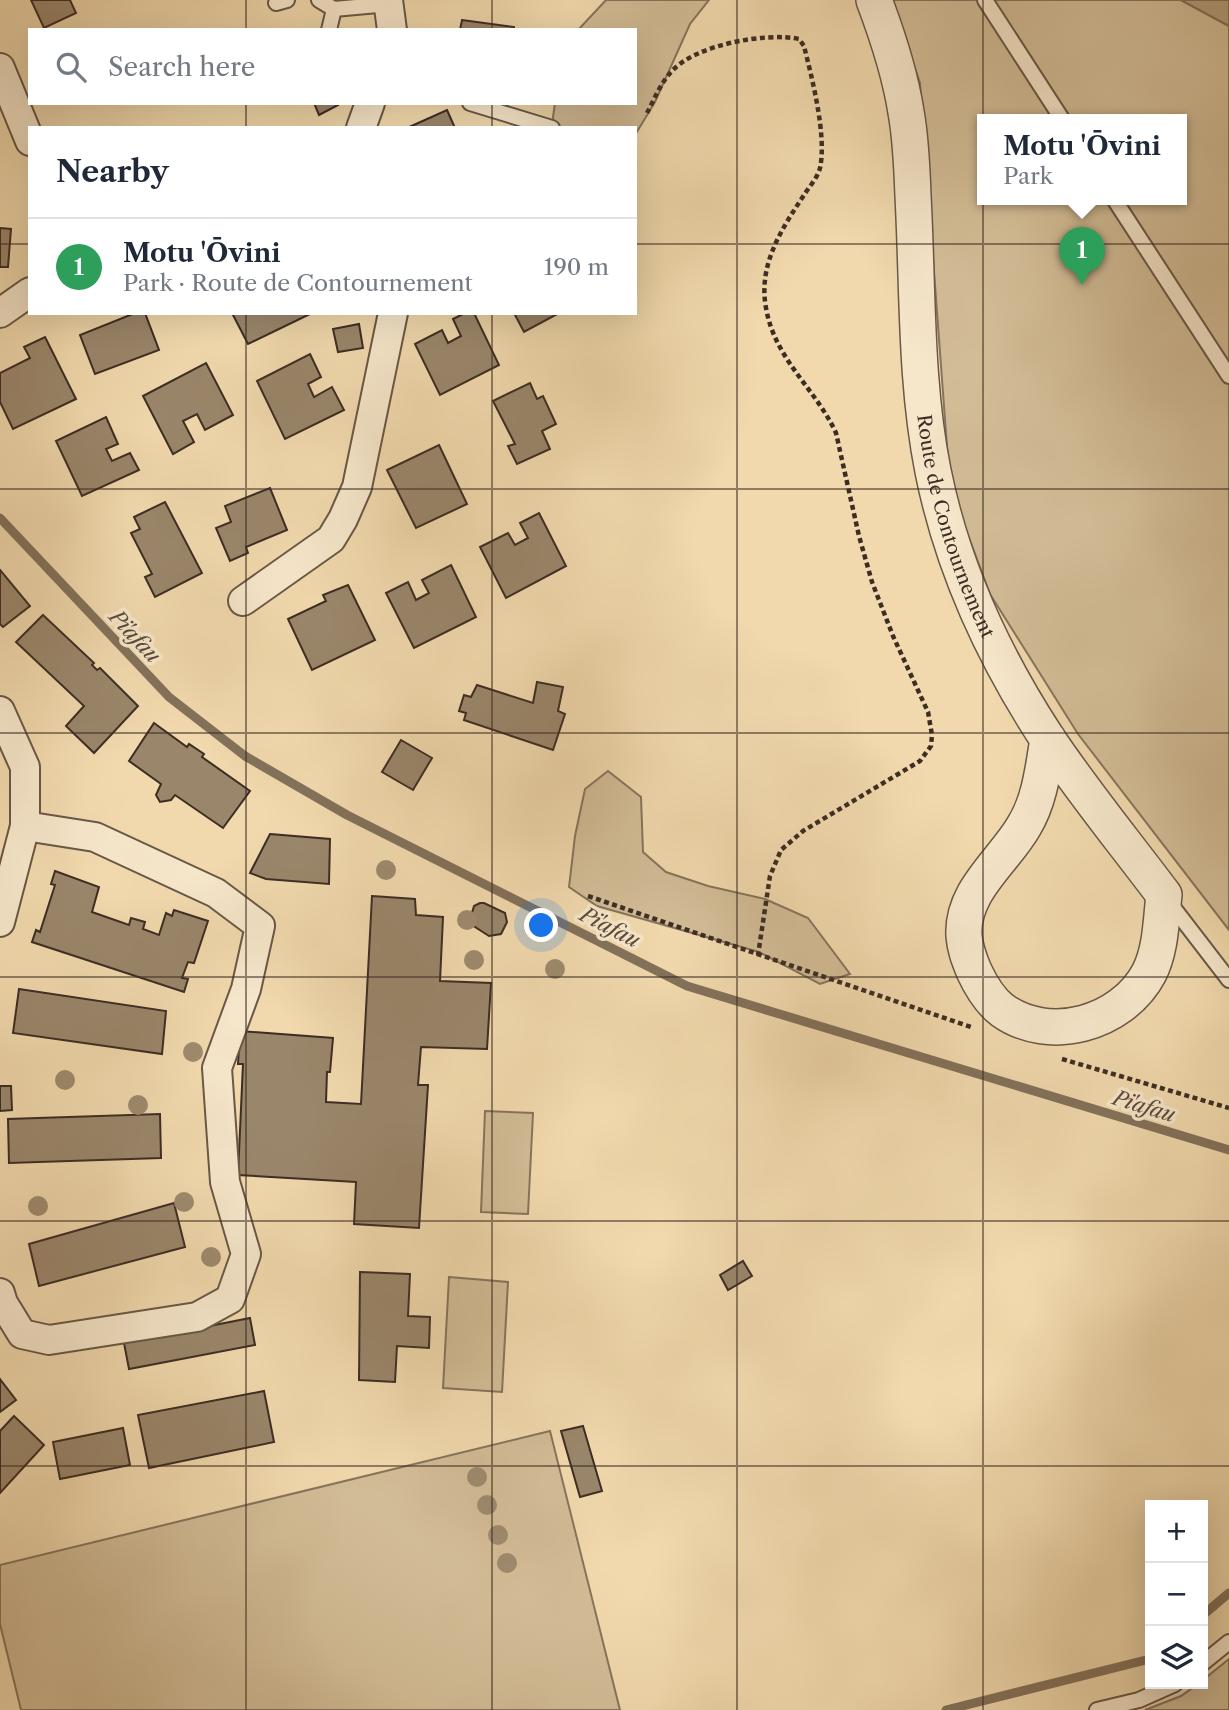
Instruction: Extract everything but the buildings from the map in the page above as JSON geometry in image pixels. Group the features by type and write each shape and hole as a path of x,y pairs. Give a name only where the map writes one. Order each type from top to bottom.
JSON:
{"street":[{"name":"Route de Contournement","path":"874,0 899,75 907,114 921,375 933,472 958,560 974,603 1014,684 1048,739 1164,895"},
{"path":"0,68 28,136"},
{"path":"362,126 369,105"},
{"path":"0,313 28,293"},
{"path":"243,601 331,539 343,519 357,486 393,315"},
{"path":"0,711 25,766 25,826 4,888 0,922"},
{"path":"1048,739 1039,791 1025,825 975,891 967,912 964,933 967,953 987,995 1000,1009 1021,1021 1045,1027 1075,1026 1099,1019 1136,991 1149,972 1158,944 1164,895"},
{"path":"0,1293 22,1334 49,1340 197,1317 230,1299 246,1254 225,1182 217,1068 246,989 260,926 216,893 95,837 25,826"}],"lane":[{"path":"319,0 334,9 389,11"},
{"path":"985,0 1059,114"},
{"path":"330,28 334,9"},
{"path":"477,105 545,126"},
{"path":"1118,205 1229,376"},
{"name":"Route de Contournement","path":"1164,895 1229,980"},
{"path":"1208,1659 1229,1642"},
{"path":"1097,1710 1139,1700 1164,1689"}],"path":[{"path":"647,113 671,71 685,60 712,49 754,39 789,37 799,39 803,46 819,122 822,155 820,170 768,257 763,289 773,337 809,393 831,421 836,433 872,582 892,636 924,701 932,735 931,746 920,761 803,831 781,850 771,876 763,912 758,955"},
{"path":"588,896 974,1028"},
{"path":"1052,1056 1229,1108"}],"shaded area":[{"path":"606,0 709,0 690,24 655,102 637,132 637,126 554,126 555,105 637,105 637,28 580,28"},
{"path":"891,0 1181,0 1229,26 1229,930 1078,734 990,594 950,487 920,83"},
{"path":"1181,0 1229,0 1229,26"},
{"path":"608,771 641,797 643,852 666,872 708,886 765,899 808,918 850,974 820,984 759,952 597,906 569,887 575,836 585,789"},
{"path":"485,1111 533,1113 528,1214 481,1212"},
{"path":"449,1277 508,1282 502,1392 443,1388"},
{"path":"550,1431 620,1710 21,1710 0,1624 0,1565"},
{"path":"1229,1659 1229,1710 1145,1710 1181,1696 1191,1689 1208,1689 1208,1676"}],"waterway":[{"name":"Pi'afau","path":"0,518 169,697 245,756 347,815 687,986 1229,1150"},
{"path":"1208,1611 1229,1593"},
{"path":"946,1710 1145,1660"}],"place":[{"name":"Motu 'Ōvini","path":"1082,285"}]}
